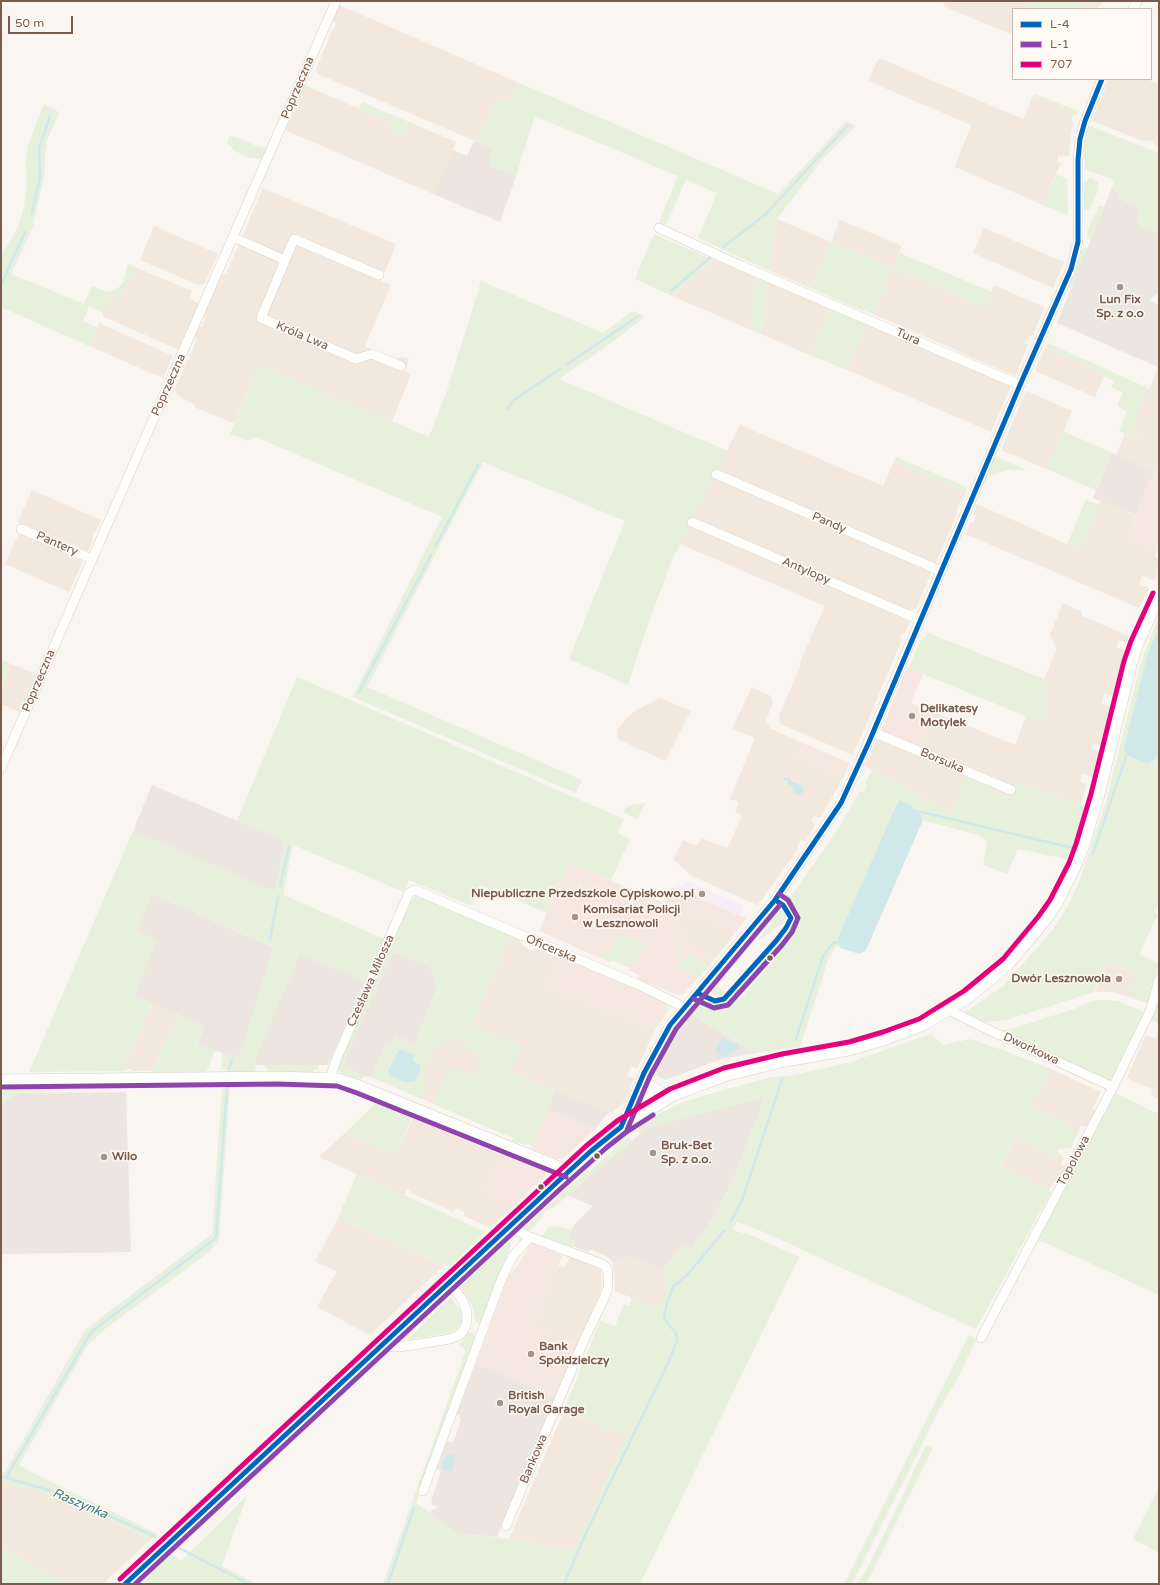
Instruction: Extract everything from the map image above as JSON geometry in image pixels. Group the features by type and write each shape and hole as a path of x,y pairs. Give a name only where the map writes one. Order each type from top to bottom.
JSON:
{"main road":[{"path":"125,1584 510,1228 569,1171 621,1127 673,1095 726,1074 850,1049 885,1039 922,1025 949,1010 989,981 1021,950 1044,921 1066,885 1078,859 1090,823 1123,690 1137,644 1159,596"}],"street":[{"name":"Poprzeczna","path":"1,768 336,1"},
{"path":"621,1127 637,1088 645,1078 670,1025 771,906 842,803 1075,258 1078,234 1078,160 1080,138 1085,120 1102,80"},
{"name":"Tura","path":"659,228 737,264 1020,385"},
{"path":"233,237 285,260"},
{"name":"Króla Lwa","path":"379,275 294,239 261,318 356,359 372,354 401,366"},
{"name":"Pandy","path":"716,474 941,571"},
{"name":"Antylopy","path":"692,522 920,620"},
{"name":"Pantery","path":"21,528 92,559"},
{"name":"Borsuka","path":"873,732 1011,790"},
{"name":"Oficerska","path":"418,890 545,946 639,985 684,1007"},
{"name":"Czesława Miłosza","path":"330,1078 337,1058 409,893 418,890"},
{"name":"Topolowa","path":"981,1338 1113,1087 1151,1009 1159,980"},
{"name":"Dworkowa","path":"949,1010 1113,1087"},
{"path":"1,1080 278,1077 330,1078 346,1081 359,1086 569,1171"},
{"path":"645,1078 661,1092 673,1095"},
{"path":"637,1088 644,1105 649,1109 651,1102 645,1078"},
{"name":"Bankowa","path":"506,1526 584,1340 608,1288 607,1268 602,1264 510,1228"},
{"path":"423,1491 502,1278 513,1256 530,1237"},
{"path":"382,1346 400,1347 450,1339 460,1334 466,1326 468,1313 463,1301 450,1283"},
{"path":"466,1326 482,1331"}],"shaded area":[{"path":"945,1 1029,1 1026,8 1012,8 1012,35 943,6"},
{"path":"1073,1 1102,1 1098,8 1090,8"},
{"path":"339,5 517,82 507,104 496,99 477,142 318,74 316,69 335,27 336,24 333,20"},
{"path":"879,58 1023,119 1033,96 1074,113 1071,120 1073,122 1070,139 1062,157 1059,156 1057,161 1061,163 1043,205 955,167 971,125 868,81"},
{"path":"1109,80 1149,80 1159,84 1159,147 1151,140 1143,141 1092,121"},
{"path":"311,88 392,123 388,131 403,137 409,122 456,142 433,194 285,130 295,110 294,108 298,99 306,90"},
{"path":"474,141 494,148 489,165 516,176 500,222 433,194 453,150 467,156"},
{"path":"1113,185 1120,199 1141,208 1137,221 1138,225 1159,234 1159,293 1149,300 1159,305 1158,367 1057,323"},
{"path":"263,188 396,244 381,281 391,285 365,346 395,359 402,357 409,359 404,371 411,374 392,422 259,366 234,423 196,408 192,403 180,397 176,393 175,389 197,339 194,337 199,327 202,327 205,319 203,316 223,273 226,274"},
{"path":"777,219 831,242 811,288 770,271"},
{"path":"840,220 902,246 893,268 831,242"},
{"path":"154,226 218,254 205,283 199,285 140,260"},
{"path":"984,228 1064,262 1053,288 973,253"},
{"path":"715,260 752,276 755,280 749,329 672,296"},
{"path":"135,267 192,291 189,298 199,303 179,350 102,316 112,294 121,298"},
{"path":"893,268 986,308 994,285 1044,307 1033,335 1028,336 1025,342 1028,345 1015,376 873,314"},
{"path":"769,282 830,309 810,355 761,334"},
{"path":"99,323 173,356 163,378 89,346"},
{"path":"867,324 1011,386 991,432 847,370"},
{"path":"1045,348 1105,374 1095,397 1035,371"},
{"path":"1159,363 1159,473 1116,455 1125,434 1140,440 1141,437 1132,433 1139,416 1136,415 1148,388 1150,389"},
{"path":"1026,391 1072,411 1047,469 1001,450"},
{"path":"740,425 883,486 894,462 966,492 962,502 959,503 956,516 916,608 909,610 906,620 910,622 904,634 902,633 899,638 902,639 901,642 853,755 780,724 779,715 801,665 799,664 825,606 680,544"},
{"path":"1112,453 1154,471 1135,515 1093,498"},
{"path":"1154,471 1159,473 1159,551 1128,539 1136,516 1135,515"},
{"path":"32,490 101,520 96,532 94,532 88,551 18,522"},
{"path":"1101,501 1136,516 1128,539 1157,550 1155,557 1159,559 1159,571 1154,580 1142,576 1139,584 1149,587 1139,608 965,534 970,523 973,523 976,516 973,514 977,504 1080,550"},
{"path":"19,533 83,561 69,592 5,564"},
{"path":"1063,603 1082,612 1082,616 1129,636 1126,643 1119,640 1117,643 1116,647 1124,650 1114,696 1104,694 1101,703 1111,707 1101,746 1094,743 1092,749 1100,753 1094,778 1082,773 1080,782 1086,784 1081,805 1016,782 1010,798 995,792 951,813 865,766 882,728 884,733 921,748 936,713 1015,745 1026,716 909,668 919,644 925,639 928,633 1044,679 1057,649 1050,635"},
{"path":"11,664 34,673 18,711 1,704 1,687"},
{"path":"907,667 923,674 911,703 936,713 921,748 883,733 882,728"},
{"path":"752,687 771,696 773,703 766,720 770,728 800,742 795,756 843,778 820,818 814,816 811,821 815,825 805,841 801,840 797,846 798,849 758,905 691,876 673,859 683,840 697,846 701,838 727,848 732,838 742,815 735,812 739,802 730,799 755,738 732,729"},
{"path":"660,698 691,711 665,761 618,739 617,730 635,711"},
{"path":"800,742 850,763 843,778 794,756"},
{"path":"152,785 285,841 275,892 133,831"},
{"path":"569,863 664,903 672,887 746,918 735,933 683,912 676,926 686,931 684,936 687,946 713,961 684,994 677,995 638,979 639,975 629,970 630,968 612,960 610,962 539,931"},
{"name":"Niepubliczne Przedszkole Cypiskowo.pl","path":"685,880 744,906 740,916 675,889 677,884 683,887"},
{"path":"153,894 272,947 378,951 328,1065 257,1065 239,1057 197,1046 204,1026 134,996 94,923"},
{"path":"683,911 735,933 713,961 687,946 684,936 676,926"},
{"path":"510,937 521,942 523,946 532,951 536,948 559,958 547,987 655,1030 637,1068 631,1066 627,1076 634,1079 625,1101 612,1113 511,1072 488,1127 371,1077 385,1044 472,1025"},
{"path":"393,952 430,967 438,986 414,1044 385,1045 371,1077 363,1076 342,1066"},
{"path":"559,956 663,1000 661,1001 664,1002 669,1009 655,1030 547,987"},
{"path":"1108,961 1139,975 1129,997 1113,992 1095,992"},
{"path":"152,1004 177,1014 153,1071 134,1071 132,1069 127,1069 123,1071"},
{"path":"689,1013 756,1053 721,1059 666,1080 657,1075 655,1067 672,1036"},
{"path":"1159,1033 1159,1100 1151,1094 1152,1089 1127,1078 1146,1035 1156,1039"},
{"path":"1051,1069 1101,1092 1092,1109 1096,1112 1088,1127 1081,1126 1079,1130 1032,1106"},
{"path":"555,1090 609,1112 595,1129 547,1109"},
{"name":"Wilo","path":"126,1092 131,1252 1,1254 1,1104 19,1093"},
{"path":"765,1097 733,1180 715,1215 691,1249 682,1244 663,1270 628,1256 613,1263 608,1257 590,1249 588,1252 573,1246 575,1241 568,1237 574,1225 593,1206 567,1195 647,1128"},
{"path":"547,1109 595,1129 563,1159 554,1159 531,1149"},
{"path":"413,1118 501,1155 483,1193 514,1206 489,1227 464,1216 464,1212 460,1210 456,1209 453,1212 412,1193 407,1189 404,1195 319,1157 345,1133 396,1155"},
{"path":"1016,1138 1063,1160 1061,1164 1066,1167 1058,1182 1054,1182 1049,1191 1001,1166"},
{"path":"503,1151 546,1169 548,1173 514,1206 483,1193"},
{"path":"338,1218 444,1265 370,1335 317,1307 337,1271 315,1262"},
{"path":"534,1243 561,1255 562,1257 541,1306 543,1308 535,1327 578,1344 556,1397 476,1364 509,1275 518,1265 529,1246"},
{"path":"570,1256 601,1270 602,1288 578,1344 535,1327 543,1308 541,1306 558,1266 565,1268"},
{"path":"628,1256 663,1270 666,1290 661,1310 615,1291 613,1263"},
{"path":"476,1364 556,1397 497,1537 457,1533 431,1514 431,1510 437,1508 436,1505 433,1506 431,1501 441,1471 437,1469 447,1441 453,1443 461,1420 459,1418 460,1415 457,1414"},
{"path":"564,1411 627,1436 573,1551 509,1539"},
{"path":"1,1482 72,1501 150,1540 103,1584 69,1584 1,1548"}],"green space":[{"path":"1029,1 1073,1 1090,8 1026,8"},
{"path":"517,82 778,194 846,121 856,126 822,160 777,219 770,271 698,238 717,193 686,180 666,225 659,222 678,176 535,116 516,176 489,165 494,148 477,142 496,99 507,103"},
{"path":"305,84 311,88 306,90 301,100 298,99"},
{"path":"1035,94 1078,111 1076,114 1033,96"},
{"path":"362,102 409,122 403,137 388,131 392,123 359,109"},
{"path":"44,104 59,112 46,143 44,177 33,226 11,274 84,304 92,286 107,292 114,290 123,283 128,264 135,267 121,298 112,295 104,313 89,306 83,321 97,327 89,346 1,307 1,256 18,227 24,206 27,186 26,159 28,145"},
{"path":"1090,126 1159,153 1159,234 1138,225 1137,221 1141,208 1120,199 1113,185 1114,180 1085,169 1084,145 1087,127"},
{"path":"230,136 259,147 268,148 263,159 249,158 235,151 227,143"},
{"path":"1070,136 1069,156 1063,156"},
{"path":"1057,174 1067,179 1068,216 1043,205"},
{"path":"1090,178 1098,183 1099,188 1090,209 1084,210 1083,184"},
{"path":"1099,206 1104,207 1091,240 1088,238 1087,231"},
{"path":"654,234 715,260 672,296 635,279"},
{"path":"831,242 893,268 873,314 811,288"},
{"path":"1083,248 1088,248 1071,288 1069,284"},
{"path":"900,253 992,292 986,308 893,268"},
{"path":"752,276 769,282 761,334 749,329 755,280"},
{"path":"481,281 603,333 632,311 645,316 617,339 559,379 728,451 671,562 628,685 569,659 625,521 483,462 367,687 582,780 576,793 353,697 442,517 256,437 248,441 230,434 259,365 429,437 448,388"},
{"path":"830,309 867,324 847,370 810,355"},
{"path":"1048,343 1148,388 1137,415 1139,416 1132,433 1142,437 1140,440 1119,431 1127,411 1117,406 1123,392 1111,387 1114,381 1104,376 1104,374 1045,348"},
{"path":"1063,431 1112,453 1096,490 1047,469"},
{"path":"896,457 967,487 965,492 894,462"},
{"path":"994,457 1027,470 1010,469 990,476 987,475"},
{"path":"1086,500 1100,505 1080,550 1067,544"},
{"path":"1159,616 1159,628 1149,650 1127,755 1147,764 1153,761 1159,754 1159,903 1154,912 1158,914 1139,954 1159,964 1152,991 1147,1003 1129,997 1138,975 1108,961 1094,992 1010,1019 982,1023 964,1013 1003,986 1052,931 1068,906 1080,879 1106,802 1141,662"},
{"path":"928,633 1051,683 1045,696 1048,708 1042,723 909,668 919,644 925,639"},
{"path":"1,659 11,664 1,687"},
{"path":"34,673 37,675 20,712 18,711"},
{"path":"297,677 624,819 617,833 630,839 611,880 569,863 547,913 481,885 471,906 409,880 404,892 293,845 283,895 384,939 364,982 300,954 257,1055 255,1071 253,1073 229,1073 223,1069 221,1065 223,1052 239,1057 273,947 153,894 137,931 158,940 134,996 152,1004 123,1071 29,1072 133,831 275,892 285,841 237,821"},
{"path":"872,770 951,813 967,775 993,786 995,792 1009,798 1016,782 1087,807 1073,851 1069,851 1067,859 1018,849 1007,874 983,865 987,841 978,835 923,820 917,811 898,803 838,938 841,948 836,946 829,957 800,1047 756,1053 689,1013 701,1001 718,1004 724,1003 733,998 735,1000 740,999 769,966 778,954 777,950 794,922 795,916 792,909 785,901 786,894 791,897 838,829 860,791 864,792 868,784 865,784"},
{"path":"645,803 637,819 623,812 626,808 632,805"},
{"path":"416,895 523,939 521,942 510,937 472,1025 522,1046 511,1072 555,1090 533,1146 527,1143 525,1145 512,1141 513,1138 433,1104 448,1069 451,1067 474,1076 479,1064 478,1054 464,1049 465,1044 461,1040 450,1037 445,1039 441,1048 435,1046 425,1069 426,1091 424,1100 371,1077 385,1044 391,1044 395,1035 414,1043 438,987 430,967 393,952 343,1066 363,1076 362,1079 341,1073 338,1069 339,1062 410,903"},
{"path":"774,910 782,910 786,915 784,923 760,939 759,938 772,923 767,918"},
{"path":"619,932 642,942 644,945 632,968 612,960 610,962 598,957 601,950 609,953"},
{"path":"680,944 684,951 682,954 674,956"},
{"path":"689,954 704,962 706,965 707,968 699,977 675,966 675,963"},
{"path":"713,982 725,992 722,995 715,996 709,990"},
{"path":"1159,996 1159,1024 1150,1019"},
{"path":"1092,1001 1118,1001 1144,1012 1112,1082 998,1031 1014,1028 1074,1009"},
{"path":"177,1014 204,1026 197,1045 215,1050 208,1069 204,1073 152,1074"},
{"path":"931,1034 943,1045 970,1039 1051,1069 1033,1106 1079,1130 1071,1148 1059,1149 1057,1152 1063,1157 1063,1160 1016,1138 1001,1165 1051,1192 976,1329 759,1230 737,1222 732,1230 753,1236 799,1257 640,1584 383,1584 466,1350 459,1345 469,1332 473,1333 476,1340 416,1503 457,1533 525,1541 573,1551 626,1436 564,1411 600,1321 615,1326 624,1304 629,1306 632,1298 661,1310 666,1290 663,1270 682,1243 691,1249 715,1215 733,1180 764,1097 647,1128 640,1134 636,1127 652,1117 684,1102 703,1096 771,1077 790,1076 851,1062"},
{"path":"264,1065 319,1065 318,1069 315,1069 311,1073 270,1073"},
{"path":"1,1086 48,1087 49,1092 19,1093 1,1104"},
{"path":"230,1086 219,1239 209,1252 101,1332 87,1346 19,1465 158,1534 150,1540 72,1501 1,1482 1,1472 5,1472 85,1330 212,1234 222,1088"},
{"path":"1115,1093 1159,1114 1159,1295 1044,1242 1036,1242"},
{"path":"378,1101 413,1115 396,1155 345,1133"},
{"path":"625,1134 632,1141 553,1208 546,1210 540,1220 529,1231 525,1231 524,1228 567,1188 611,1152"},
{"path":"357,1174 486,1232 449,1267 338,1218"},
{"path":"558,1226 572,1231 568,1237 575,1241 572,1248 542,1236 548,1228"},
{"path":"512,1240 481,1323 476,1323 472,1305 460,1287"},
{"path":"451,1297 461,1312 463,1320 457,1329 449,1333 407,1340"},
{"path":"969,1335 976,1339 960,1374 939,1410 852,1584 844,1584"},
{"path":"926,1446 933,1448 866,1584 857,1584 867,1569"},
{"path":"1159,1487 1159,1553 1133,1539"},
{"path":"247,1496 222,1566 258,1584 144,1584 155,1568 170,1553 181,1561"},
{"path":"1,1548 69,1584 1,1583"}],"water":[{"path":"1159,628 1159,754 1153,761 1147,764 1127,755 1124,748 1149,650"},
{"path":"785,778 789,778 792,782 802,785 803,792 799,795 794,793 792,786 788,784 788,780 783,781"},
{"path":"900,800 913,807 921,815 923,820 866,950 860,954 841,948 838,938 895,808"},
{"path":"723,1038 738,1045 736,1051 729,1055 721,1056 716,1052 715,1049"},
{"path":"399,1050 414,1054 413,1061 417,1064 420,1063 420,1072 414,1082 404,1082 390,1075 388,1071"},
{"path":"447,1454 456,1456 452,1472 443,1469 442,1466"}],"waterway":[{"path":"32,213 40,177 39,148 50,116"},
{"path":"723,247 766,214 847,126"},
{"path":"1,285 25,232"},
{"path":"672,290 711,257"},
{"path":"566,365 637,317"},
{"path":"507,409 515,399 560,369"},
{"path":"435,547 478,465"},
{"path":"359,692 431,555"},
{"path":"1093,854 1127,754"},
{"path":"917,811 1073,848"},
{"path":"280,886 289,846"},
{"path":"270,939 278,898"},
{"path":"796,1039 823,956 833,943 839,942"},
{"path":"229,1069 232,1060"},
{"path":"731,1221 741,1203 782,1079"},
{"path":"6,1478 91,1332 216,1238 227,1088"},
{"path":"564,1584 586,1533 669,1361 677,1340 676,1333 664,1317 673,1287 687,1275 724,1231"},
{"name":"Raszynka","path":"1,1476 61,1494 156,1537"},
{"path":"388,1584 414,1508"},
{"name":"Raszynka","path":"179,1548 249,1584"}],"transit line":[{"name":"L-4","path":"125,1584 553,1186 591,1151 621,1127 644,1073 670,1025 775,900 841,803 869,742 1020,385 1071,269 1078,242 1078,160 1080,139 1085,121 1102,80"},
{"name":"707","path":"120,1579 586,1146 617,1121 670,1089 724,1068 782,1054 849,1042 919,1019 964,991 1003,959 1038,917 1050,900 1069,863 1091,794 1124,661 1131,641 1153,593"},
{"name":"L-1","path":"694,999 714,1008 728,1005 782,945 792,932 798,918 788,900 779,894"},
{"name":"L-4","path":"697,993 715,1001 724,999 776,941 786,928 791,918 783,905 775,900"},
{"name":"L-1","path":"627,1130 650,1076 676,1029 780,905"},
{"name":"L-1","path":"1,1087 278,1084 337,1086 566,1177"},
{"name":"L-1","path":"135,1584 558,1191 606,1148 625,1133 653,1115"}],"place":[{"name":"Lun Fix Sp. z o.o","path":"1120,287"},
{"name":"Delikatesy Motylek","path":"912,716"},
{"name":"Niepubliczne Przedszkole Cypiskowo.pl","path":"702,894"},
{"name":"Komisariat Policji w Lesznowoli","path":"575,917"},
{"name":"Dwór Lesznowola","path":"1119,979"},
{"name":"Bruk-Bet Sp. z o.o.","path":"653,1153"},
{"name":"Wilo","path":"104,1157"},
{"name":"Bank Spółdzielczy","path":"531,1354"},
{"name":"British Royal Garage","path":"500,1403"}]}
